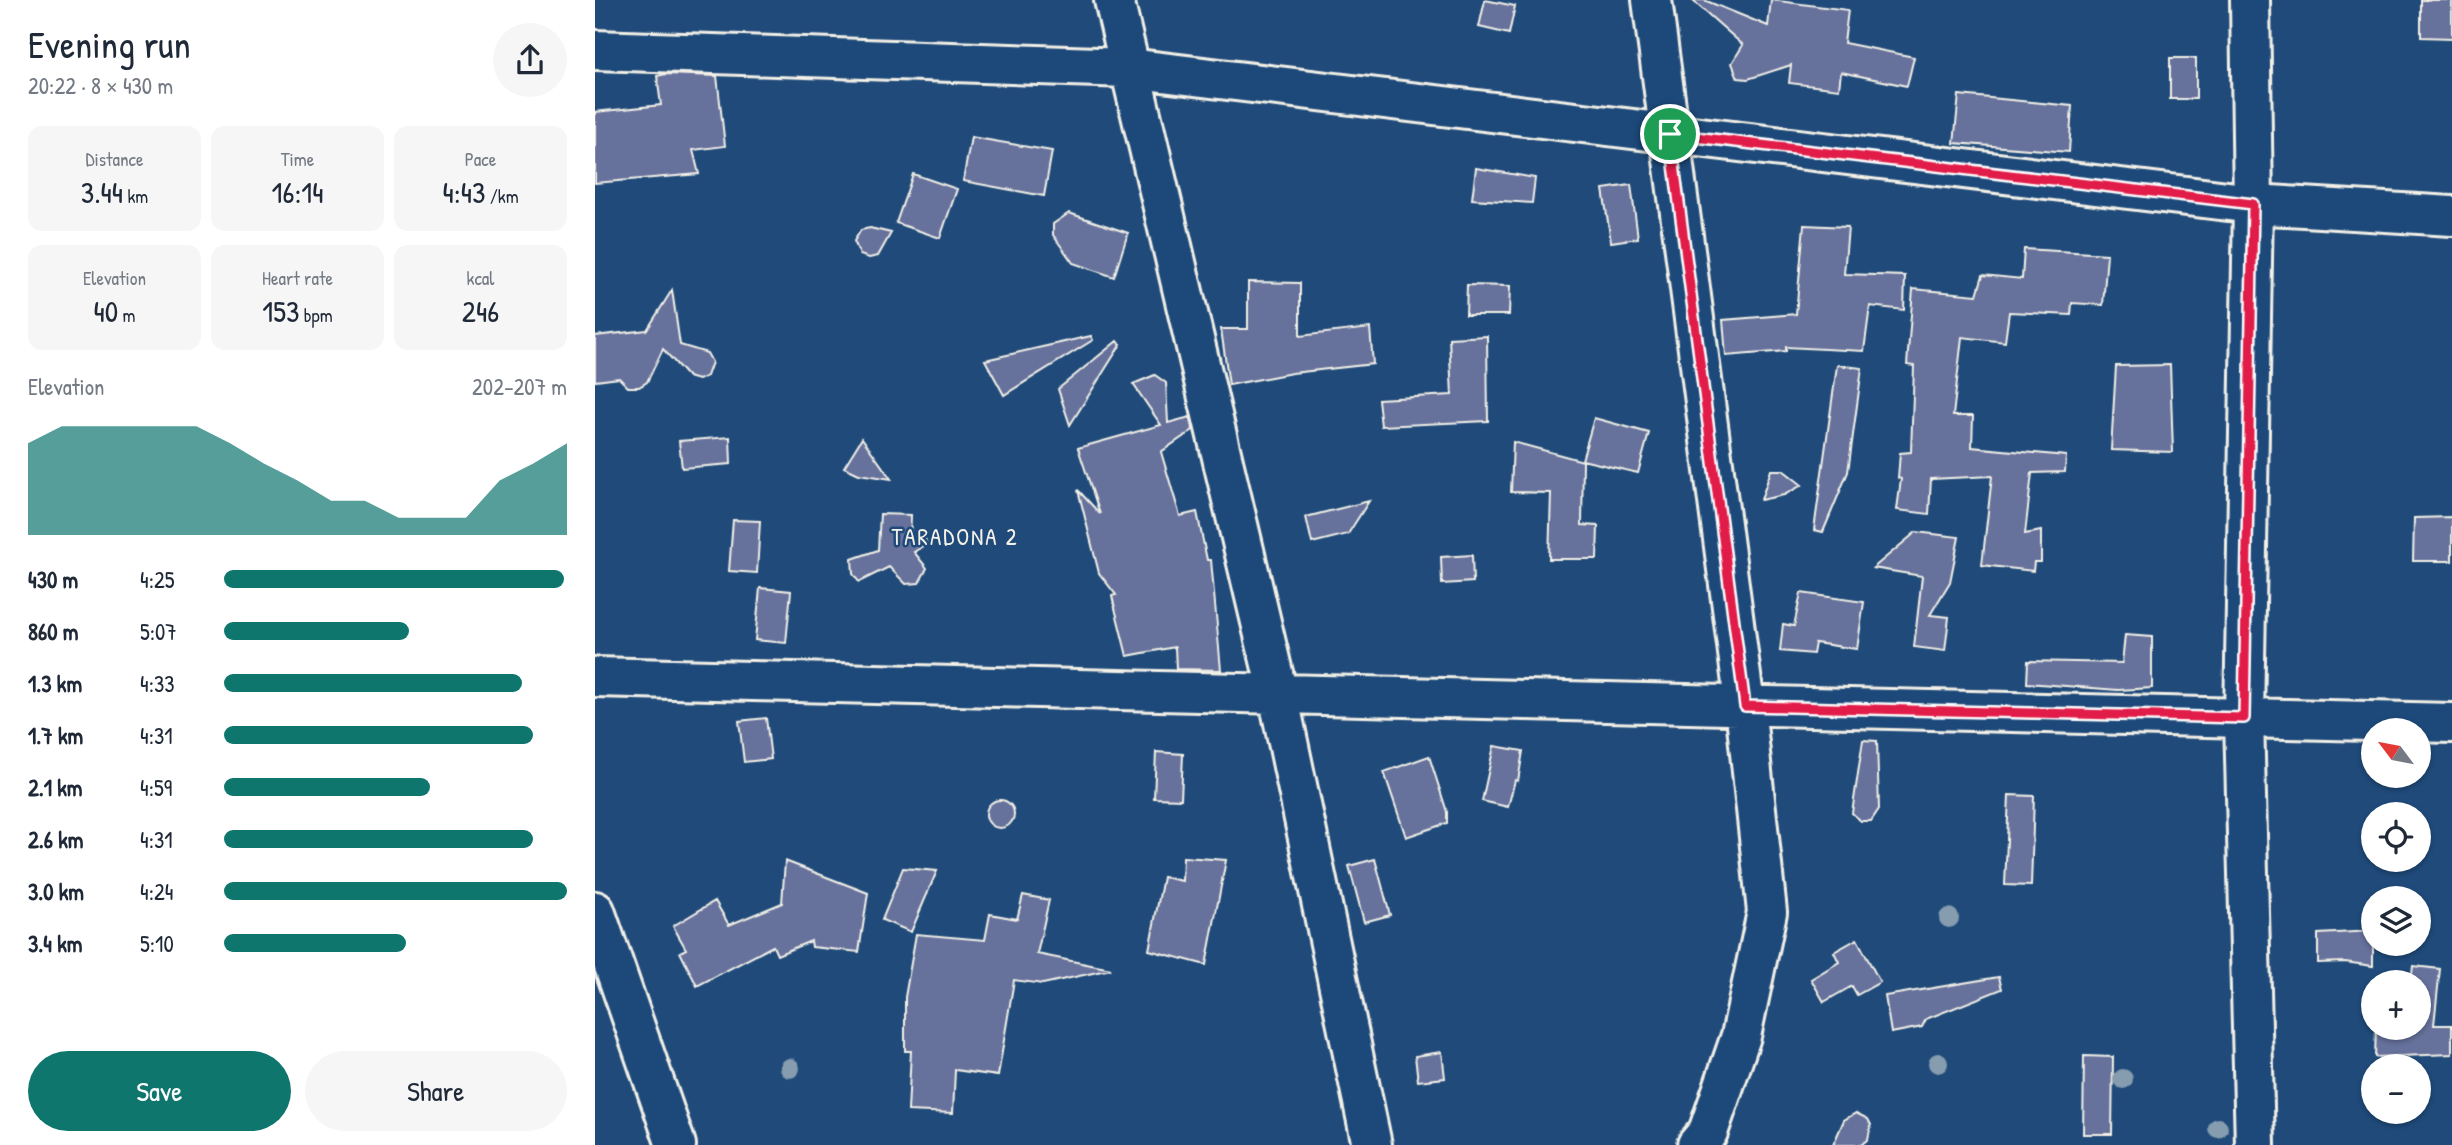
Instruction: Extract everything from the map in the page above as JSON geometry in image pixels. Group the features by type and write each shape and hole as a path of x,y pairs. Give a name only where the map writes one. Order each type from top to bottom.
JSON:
{"street":[{"path":"1114,0 1279,694 1372,1145"},
{"path":"1652,0 1745,706 1767,912 1741,1036 1707,1132 1697,1145"},
{"path":"2250,0 2253,204 2244,718 2255,1145"},
{"path":"595,50 1129,68 2253,204 2452,216"},
{"path":"595,677 2452,723"},
{"path":"595,911 675,1145"}],"building":[{"path":"1485,0 1515,6 1509,34 1479,27"},
{"path":"1692,0 1704,0 1768,26 1771,0 1848,10 1844,43 1914,57 1907,86 1841,72 1839,89 1789,83 1791,65 1748,79 1738,78 1732,63 1743,45"},
{"path":"2421,0 2452,0 2452,38 2421,37"},
{"path":"2170,58 2196,58 2196,99 2170,99"},
{"path":"657,76 717,76 725,146 693,150 699,174 595,183 595,112 661,105"},
{"path":"1959,95 2072,106 2069,152 1954,143"},
{"path":"971,137 1052,151 1044,196 963,181"},
{"path":"1476,168 1535,178 1532,203 1472,199"},
{"path":"913,174 957,189 940,238 896,223"},
{"path":"1631,185 1638,238 1611,242 1603,189"},
{"path":"1069,213 1128,233 1114,277 1073,263 1053,235 1053,224"},
{"path":"1804,225 1848,227 1844,274 1905,276 1904,310 1870,306 1864,351 1786,347 1786,351 1726,356 1723,320 1796,314"},
{"path":"870,228 891,233 878,256 869,258 860,255 854,241 861,230"},
{"path":"2024,249 2107,254 2103,305 2072,303 2071,315 2009,312 2005,342 1962,337 1953,416 1973,416 1972,447 2066,456 2065,472 2032,473 2025,534 2041,531 2041,562 2034,562 2033,571 1982,565 1992,476 1931,479 1929,514 1897,510 1901,479 1898,478 1900,453 1911,452 1914,366 1907,365 1913,289 1977,295 1983,275 2022,279"},
{"path":"1248,282 1300,283 1300,336 1370,328 1373,364 1292,373 1229,385 1221,329 1248,329"},
{"path":"1467,285 1510,286 1509,315 1466,315"},
{"path":"672,290 680,345 707,353 712,362 707,376 698,380 688,377 663,349 647,382 639,387 628,387 619,378 595,381 595,336 647,330"},
{"path":"1091,336 1093,340 1004,395 985,360"},
{"path":"1487,336 1488,421 1381,426 1378,399 1452,395 1449,338"},
{"path":"1117,341 1121,344 1070,425 1058,389"},
{"path":"1837,365 1862,368 1848,472 1823,532 1814,530"},
{"path":"2170,365 2173,452 2111,450 2116,366"},
{"path":"1155,375 1166,383 1168,423 1190,417 1193,430 1161,452 1180,516 1197,512 1207,560 1211,560 1221,670 1176,669 1175,647 1127,656 1112,596 1116,595 1099,573 1078,490 1100,514 1078,448 1161,425 1133,384"},
{"path":"1594,418 1649,433 1638,473 1582,460"},
{"path":"730,437 731,464 682,468 679,441"},
{"path":"862,438 891,479 859,474 844,467"},
{"path":"1513,442 1583,461 1582,525 1598,526 1597,559 1549,559 1551,493 1511,492"},
{"path":"1771,470 1783,470 1802,485 1784,495 1761,500"},
{"path":"1369,501 1348,534 1312,543 1306,517"},
{"path":"880,514 911,515 910,543 925,539 927,544 914,552 927,568 919,583 906,584 889,567 859,582 853,574 852,559 878,550"},
{"path":"2452,517 2452,561 2413,561 2414,518"},
{"path":"733,520 760,521 757,573 729,571"},
{"path":"1916,532 1959,537 1950,582 1930,615 1949,617 1945,651 1914,647 1922,576 1873,568"},
{"path":"1472,555 1473,582 1442,584 1441,557"},
{"path":"760,588 791,591 786,643 755,640"},
{"path":"1801,593 1864,602 1857,649 1815,643 1813,654 1780,651 1783,624 1794,626"},
{"path":"2125,635 2152,637 2152,688 2118,690 2027,683 2028,661 2122,663"},
{"path":"766,718 771,759 744,762 739,721"},
{"path":"1863,740 1877,741 1879,809 1871,821 1861,821 1852,813"},
{"path":"1494,746 1523,751 1518,781 1515,780 1508,807 1482,801"},
{"path":"1156,752 1183,754 1181,799 1154,798"},
{"path":"1429,756 1447,812 1447,823 1406,837 1384,772"},
{"path":"2009,795 2034,796 2031,886 2005,885"},
{"path":"1000,800 1010,804 1014,814 1010,824 1000,828 990,824 986,814 990,804"},
{"path":"1183,857 1226,860 1206,965 1149,950 1163,877 1182,881"},
{"path":"1375,859 1390,915 1364,922 1349,866"},
{"path":"785,861 868,893 859,952 812,947 811,941 777,955 773,946 697,986 680,952 686,949 673,926 715,901 729,925 782,903"},
{"path":"903,868 937,871 911,932 882,920"},
{"path":"1023,895 1049,900 1037,954 1111,969 1043,984 1014,980 998,1076 955,1070 953,1113 908,1111 911,1051 905,1051 905,997 916,934 985,940 990,914 1017,919"},
{"path":"2361,932 2361,956 2373,956 2373,966 2345,962 2318,963 2318,934"},
{"path":"1857,939 1880,982 1857,995 1852,986 1824,1002 1811,979 1839,962 1834,952"},
{"path":"2413,966 2440,969 2434,1025 2452,1025 2452,1054 2375,1054 2376,1040 2431,1040 2431,970 2412,970"},
{"path":"1999,977 2002,989 1926,1019 1922,1027 1891,1033 1885,996"},
{"path":"1442,1052 1445,1078 1418,1081 1415,1056"},
{"path":"2084,1056 2113,1057 2112,1134 2083,1134"},
{"path":"1856,1113 1868,1119 1871,1125 1868,1139 1861,1145 1833,1145 1844,1120"}],"district":[{"name":"TARADONA 2","path":"955,537"}],"route":[{"path":"1670,134 2253,204 2244,718 1745,706 1670,134"}]}
